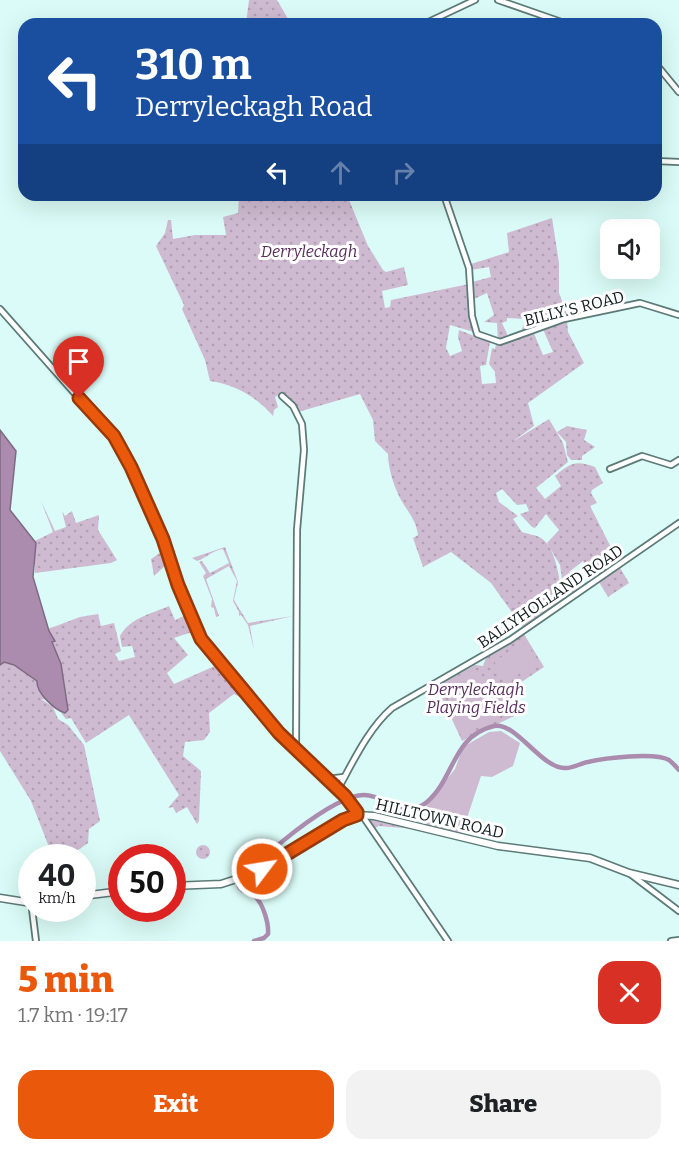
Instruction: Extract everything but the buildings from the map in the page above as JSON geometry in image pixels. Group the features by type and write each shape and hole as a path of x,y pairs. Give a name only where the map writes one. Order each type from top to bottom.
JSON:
{"main road":[{"name":"HILLTOWN ROAD","path":"186,886 213,885 255,873 343,820 360,815 498,846 590,858 629,873 679,885"},
{"path":"0,898 18,902"}],"street":[{"path":"437,18 475,0"},
{"path":"498,0 550,18"},
{"path":"662,72 679,93"},
{"path":"662,162 679,162"},
{"name":"BILLY'S ROAD","path":"446,201 469,268 472,316 477,334 500,342 564,319 640,303 679,315"},
{"path":"0,309 116,440 163,539 178,585 201,639 248,698 347,798 448,941"},
{"path":"282,396 293,406 303,424 304,450 297,530 296,749"},
{"path":"610,469 642,456 671,465 679,460"},
{"name":"BALLYHOLLAND ROAD","path":"338,789 377,724 392,708 510,640 679,523"},
{"path":"327,779 344,777"},
{"path":"629,873 679,911"},
{"path":"34,922 36,941"},
{"path":"671,941 679,940"}],"green space":[{"path":"249,0 277,0 288,18 247,18"},
{"name":"Derryleckagh","path":"239,201 349,201 368,246 383,270 386,272 404,267 408,285 382,291 385,308 390,307 391,300 469,284 474,332 450,325 446,348 450,356 462,351 458,337 459,330 490,342 486,365 480,366 482,384 496,383 495,372 489,364 492,348 495,349 496,344 533,331 543,355 553,352 542,327 567,320 568,332 584,363 528,403 534,426 512,442 549,419 563,443 568,462 536,488 545,499 561,486 555,476 565,468 578,463 595,467 603,483 592,490 591,493 597,503 590,506 619,563 596,579 583,561 569,572 583,588 568,599 564,593 560,565 547,543 555,559 565,601 524,629 491,583 451,552 423,567 413,538 418,535 415,525 396,489 390,471 388,454 375,441 373,420 360,394 298,412 280,394 275,397 278,407 274,410 273,416 244,392 210,381 205,360 182,309 184,305 156,246 165,233 168,220 171,220 173,239 195,235 226,235 223,217 238,213","holes":["502,489 517,505 526,504 529,511 520,514 532,527 535,528 546,514 559,530 547,543 539,537 522,532 513,519 518,516 499,502 496,493"]},
{"path":"552,218 559,263 559,293 568,317 521,333 525,319 507,318 507,321 502,323 508,336 498,341 497,323 484,322 494,315 487,293 474,299 472,282 491,277 489,267 471,270 471,264 509,252 507,233"},
{"path":"567,426 587,430 584,440 595,447 582,456 582,460 571,460 567,455 566,442 557,432"},
{"path":"41,501 55,531 66,527 62,511 65,516 72,511 76,523 99,515 98,530 117,560 111,563 35,573 35,541 53,532"},
{"path":"225,547 238,582 234,600 248,623 293,616 250,626 254,650 248,625 241,615 239,616 233,601 237,581 229,566 206,579 219,616 216,617 214,608 211,607 212,599 203,576 206,573 199,562 202,561 210,573 229,563 223,549 197,561 192,558"},
{"path":"164,550 168,563 154,576 151,559"},
{"path":"619,566 629,583 608,597 599,582"},
{"path":"169,606 175,620 188,614 195,631 174,638 188,655 167,673 174,684 217,665 222,666 249,702 234,694 209,713 210,732 204,740 185,742 183,756 201,771 197,824 187,807 176,813 173,807 168,808 179,795 129,715 86,743 71,718 66,719 61,713 68,710 61,664 48,629 80,617 98,614 101,626 114,623 121,651 115,654 119,661 135,657 132,646 122,647 120,636 130,624"},
{"name":"Derryleckagh Playing Fields","path":"524,634 544,667 520,683 505,698 514,716 462,741 440,694 439,685 475,665 483,666 486,658"},
{"path":"527,643 538,664 505,682 494,661"},
{"path":"4,662 13,665 32,676 48,700 41,699 53,707 58,719 68,725 84,745 100,821 89,829 87,844 48,844 31,801 0,751 0,665"},
{"path":"472,669 482,688 451,704 441,685"},
{"path":"496,685 509,712 463,735 450,709"},
{"path":"501,731 520,743 513,766 492,777 481,776 461,836 426,828 426,806 455,769 463,747 489,732"},
{"path":"365,817 415,829 379,826 373,829"},
{"path":"203,845 208,847 210,852 208,857 203,859 198,857 196,852 198,847"}],"shaded area":[{"path":"0,430 16,451 10,510 36,543 33,577 49,631 55,641 52,642 61,664 68,710 65,713 47,700 40,691 37,681 14,665 4,662 0,665"}],"waterway":[{"path":"254,941 268,934 263,908 252,894 238,885 260,861 295,831 333,806 350,798 373,796 403,809 418,807 427,802 436,792 462,748 480,731 502,726 557,767 569,768 596,760 653,756 669,760 679,770"}],"route":[{"path":"79,398 114,436 131,467 163,539 178,585 201,639 279,733 345,796 357,812 357,815 350,816 262,869"}]}
